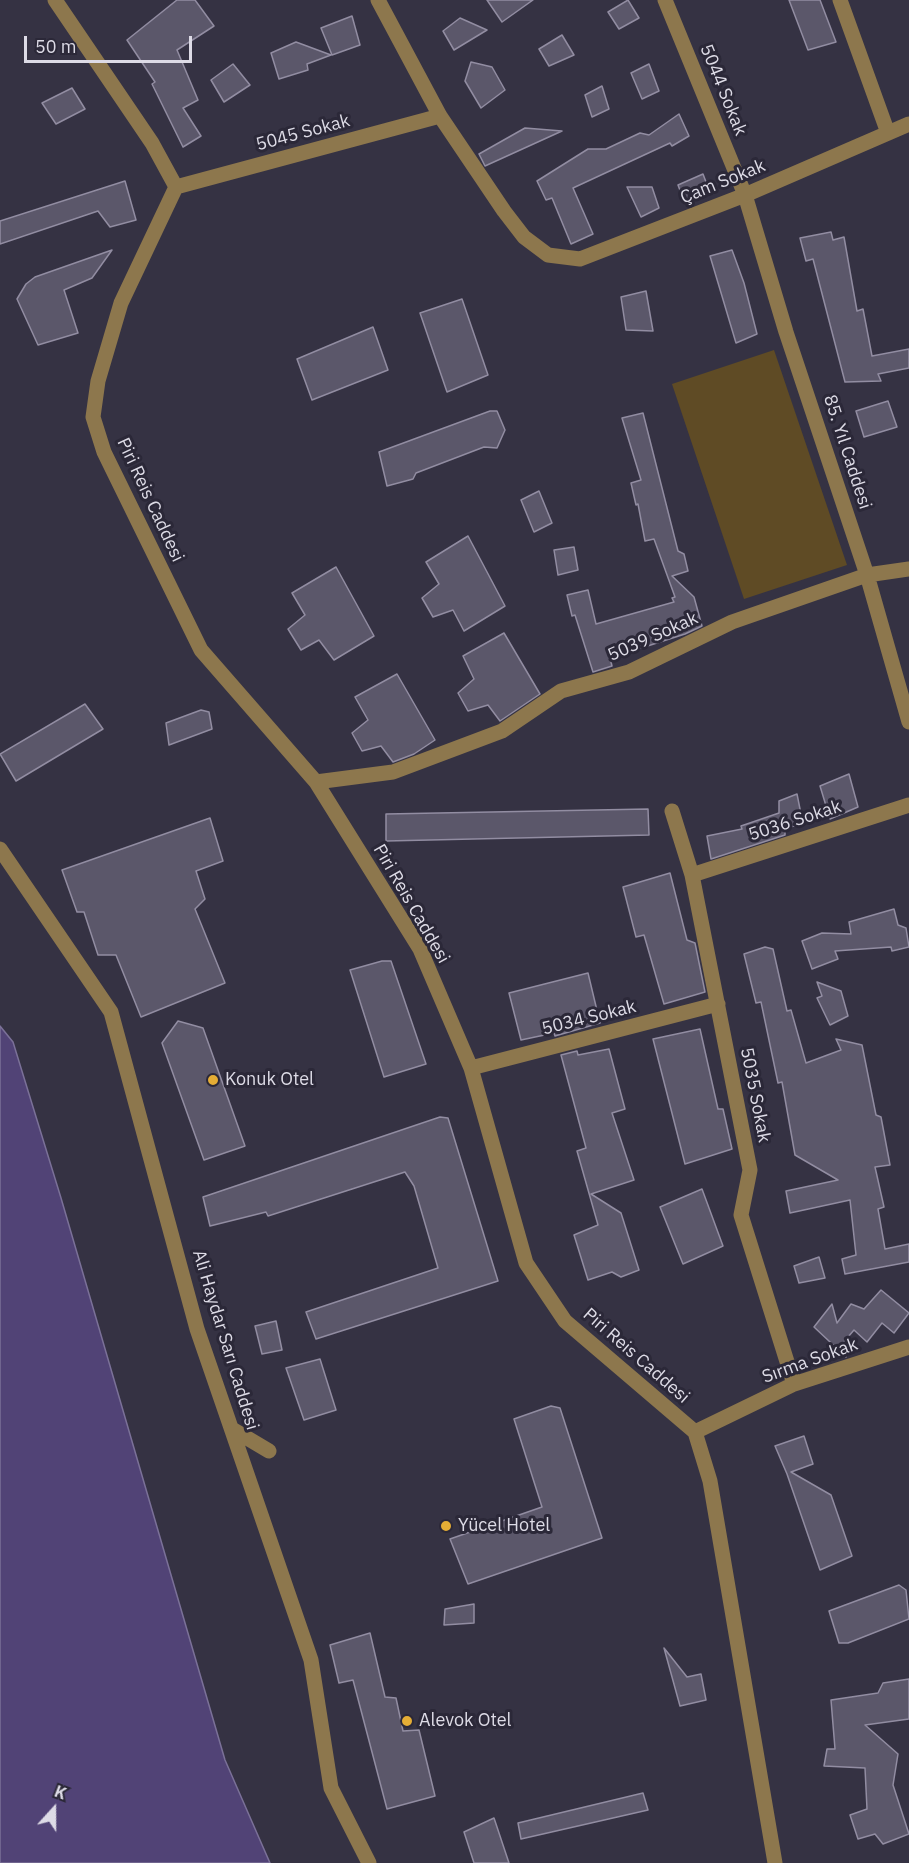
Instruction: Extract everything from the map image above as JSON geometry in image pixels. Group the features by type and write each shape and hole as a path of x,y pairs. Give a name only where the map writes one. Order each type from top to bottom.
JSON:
{"street":[{"path":"55,0 152,143 176,187"},
{"path":"378,0 440,116"},
{"name":"5044 Sokak","path":"665,0 745,195"},
{"path":"840,0 888,133"},
{"name":"5045 Sokak","path":"176,187 440,116"},
{"name":"Çam Sokak","path":"440,116 524,237 548,255 580,259 745,195 909,124"},
{"name":"Piri Reis Caddesi","path":"176,187 122,303 98,381 93,417 104,452 201,650 316,782 420,949 471,1068 526,1263 565,1321 695,1432"},
{"name":"85. Yıl Caddesi","path":"745,195 786,332 867,575 909,722"},
{"name":"5039 Sokak","path":"316,782 393,772 502,731 561,691 629,672 732,622 867,575 909,569"},
{"name":"5036 Sokak","path":"692,875 909,805"},
{"name":"5035 Sokak","path":"672,811 692,875 750,1170 741,1215 794,1384"},
{"name":"Ali Haydar Sarı Caddesi","path":"0,849 111,1012 197,1329 311,1660 331,1788 369,1863"},
{"name":"5034 Sokak","path":"471,1068 718,1004"},
{"name":"Sırma Sokak","path":"695,1432 794,1384 909,1347"},
{"path":"232,1429 269,1451"},
{"path":"695,1432 710,1481 775,1863"}],"shaded area":[{"path":"774,350 847,565 744,599 672,384"},
{"path":"0,1026 13,1042 61,1198 225,1760 270,1863 0,1863"}],"building":[{"path":"177,0 195,0 214,26 177,50 198,100 183,108 201,136 183,147 152,84 155,82 127,40"},
{"path":"487,0 533,0 502,22"},
{"path":"628,0 639,18 619,29 608,12"},
{"path":"789,0 820,0 836,42 808,50"},
{"path":"352,16 360,45 332,55 321,28"},
{"path":"460,18 487,30 454,50 443,31"},
{"path":"562,35 574,55 549,66 539,49"},
{"path":"296,42 331,55 307,64 308,70 279,79 271,53"},
{"path":"471,62 492,67 505,90 481,108 465,81"},
{"path":"233,64 250,85 224,102 211,80"},
{"path":"649,64 659,91 642,99 631,73"},
{"path":"602,86 609,109 592,117 585,95"},
{"path":"72,88 85,109 56,124 42,103"},
{"path":"679,114 689,136 672,146 670,143 573,188 593,234 571,244 552,198 546,200 537,181 588,149 606,149 640,133 649,135"},
{"path":"525,128 562,131 485,166 479,154"},
{"path":"703,174 709,190 684,201 678,185"},
{"path":"125,181 136,220 110,227 98,211 0,244 0,221"},
{"path":"627,187 652,187 659,208 641,217"},
{"path":"831,232 833,240 844,237 857,311 863,309 872,356 909,349 909,368 878,374 881,381 845,382 813,259 806,261 800,238"},
{"path":"112,250 92,278 64,290 78,333 38,345 17,299 26,284 35,277"},
{"path":"732,250 744,283 757,334 736,343 710,256"},
{"path":"646,291 653,331 626,330 621,297"},
{"path":"462,299 488,375 447,392 420,313"},
{"path":"373,327 388,370 312,400 297,359"},
{"path":"888,401 897,427 864,437 856,411"},
{"path":"490,411 497,411 505,430 497,448 484,447 416,473 413,479 387,486 379,452"},
{"path":"643,413 678,551 684,554 688,571 672,576 694,597 702,626 685,634 610,658 612,666 593,672 575,615 572,616 567,595 588,590 596,624 674,602 672,598 675,597 654,539 645,541 638,504 636,505 631,483 641,480 622,418"},
{"path":"539,491 552,523 534,532 521,500"},
{"path":"468,536 505,606 464,631 453,610 433,617 422,598 439,584 426,562"},
{"path":"574,547 578,570 558,575 554,550"},
{"path":"336,567 374,636 334,660 319,640 301,650 288,629 305,615 292,593"},
{"path":"504,633 540,694 500,721 488,705 468,711 458,693 474,679 463,656"},
{"path":"397,674 435,740 414,754 393,762 381,746 362,751 352,733 368,720 355,697"},
{"path":"85,704 103,729 16,781 0,754"},
{"path":"201,710 209,712 212,729 169,745 166,723"},
{"path":"849,774 858,807 830,819 820,786"},
{"path":"797,794 803,824 785,828 785,835 711,859 707,836 742,829 741,826 779,813 779,801"},
{"path":"648,809 649,835 386,841 386,814"},
{"path":"210,818 223,861 196,871 205,899 195,909 225,983 141,1017 116,955 98,955 84,912 77,912 62,870"},
{"path":"670,873 687,940 695,943 705,992 664,1004 644,935 636,937 623,887"},
{"path":"894,909 898,925 906,928 909,947 892,951 891,947 835,951 838,959 812,969 802,941 822,933 851,934 849,922"},
{"path":"765,947 773,949 787,1011 791,1010 806,1063 841,1050 836,1039 862,1045 876,1115 881,1117 890,1165 875,1167 884,1207 878,1209 885,1249 909,1244 909,1262 845,1274 842,1259 856,1255 850,1200 790,1213 786,1191 838,1180 795,1155 782,1082 778,1083 761,1002 756,1003 744,954"},
{"path":"382,961 391,961 426,1064 384,1077 350,970"},
{"path":"588,973 600,1023 555,1036 554,1033 521,1040 509,993"},
{"path":"817,982 841,991 848,1016 830,1025 817,998 822,996"},
{"path":"178,1021 203,1028 245,1146 204,1160 162,1043"},
{"path":"700,1029 718,1109 723,1109 732,1149 685,1164 653,1039"},
{"path":"609,1049 625,1109 612,1113 634,1180 591,1194 621,1213 639,1270 621,1277 612,1272 588,1280 574,1235 598,1225 577,1151 586,1148 561,1055 577,1051 578,1055"},
{"path":"440,1117 448,1118 498,1281 316,1339 306,1312 438,1268 414,1186 405,1172 268,1216 266,1212 210,1226 203,1197"},
{"path":"702,1189 723,1246 683,1264 660,1207"},
{"path":"819,1257 825,1278 799,1283 794,1266"},
{"path":"881,1290 909,1313 894,1333 882,1323 867,1342 854,1330 842,1344 846,1357 814,1327 832,1304 837,1323 851,1304 864,1309"},
{"path":"276,1321 282,1350 262,1354 255,1326"},
{"path":"320,1359 336,1410 304,1420 286,1368"},
{"path":"551,1406 560,1408 602,1538 468,1584 450,1539 542,1507 514,1419"},
{"path":"804,1436 813,1464 791,1472 831,1495 852,1556 820,1570 775,1446"},
{"path":"899,1585 906,1590 909,1619 848,1643 839,1643 829,1611"},
{"path":"474,1604 474,1623 444,1625 445,1609"},
{"path":"370,1633 385,1697 396,1698 403,1731 419,1730 435,1796 387,1809 353,1680 339,1683 330,1645"},
{"path":"664,1648 687,1677 701,1674 706,1700 680,1706"},
{"path":"909,1679 909,1719 865,1725 898,1754 893,1785 909,1834 883,1844 875,1834 858,1839 850,1815 867,1809 865,1768 824,1766 827,1749 835,1749 831,1700 878,1693 883,1683"},
{"path":"643,1793 648,1810 521,1839 518,1823"},
{"path":"494,1818 509,1863 474,1863 464,1832"}],"place":[{"name":"Konuk Otel","path":"213,1080"},
{"name":"Yücel Hotel","path":"446,1526"},
{"name":"Alevok Otel","path":"407,1721"}]}
